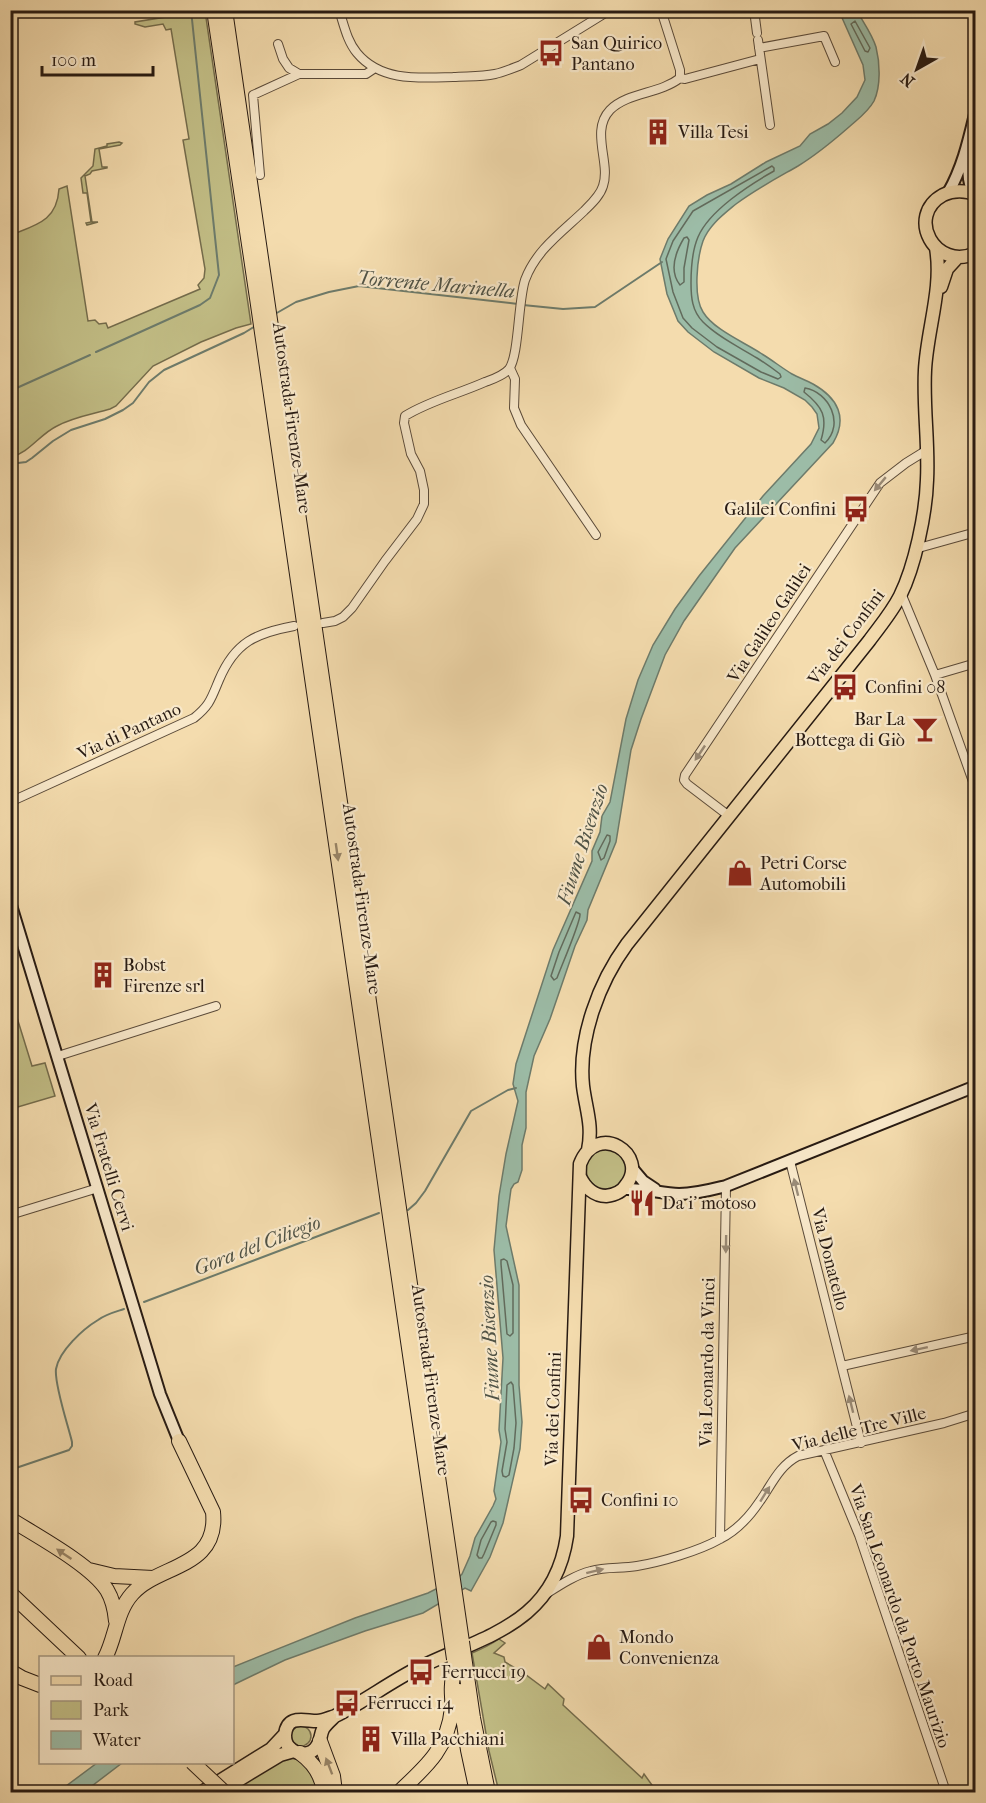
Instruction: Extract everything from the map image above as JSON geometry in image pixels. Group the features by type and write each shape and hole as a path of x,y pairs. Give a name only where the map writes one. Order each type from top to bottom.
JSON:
{"highway":[{"name":"Autostrada Firenze-Mare","path":"214,10 261,294"},
{"name":"Autostrada Firenze-Mare","path":"225,10 266,332 451,1604 468,1750 477,1792"},
{"path":"106,1656 122,1609 130,1596 141,1586 183,1565 201,1551 212,1536 213,1512 179,1441"},
{"path":"10,1519 88,1570 102,1583 112,1599 116,1621 115,1632"},
{"path":"88,1570 114,1576 155,1578"},
{"path":"10,1593 77,1656"},
{"name":"Autostrada Firenze-Mare","path":"458,1654 488,1792"},
{"path":"399,1792 424,1769 442,1746 448,1732 452,1707 452,1684 458,1654"},
{"path":"10,1671 39,1685"},
{"path":"320,1738 332,1772 335,1792"},
{"path":"297,1752 310,1761 319,1772 324,1792"},
{"path":"194,1764 224,1792"}],"main road":[{"name":"Via dei Confini","path":"335,1716 423,1665 502,1630 519,1619 542,1596 561,1562 567,1536 580,1164 588,1150 591,1128 584,1095 583,1064 590,1019 610,969 627,944 869,641 901,594 922,521 927,482 926,350 934,309 938,263 936,248 927,231 927,217 933,204 948,193 957,191 974,194"},
{"path":"936,248 947,255 958,258 975,253"},
{"name":"Via dei Confini","path":"934,309 946,272 958,258"},
{"name":"Via dei Confini","path":"584,1095 597,1128 609,1143 624,1151 631,1160 632,1168"},
{"path":"588,1150 597,1144 609,1143"},
{"path":"580,1177 587,1187 601,1195 613,1195 623,1190 630,1180 632,1168"},
{"path":"578,1219 587,1203 601,1195"},
{"path":"202,1792 272,1749 295,1720 320,1721 335,1716"},
{"path":"219,1792 280,1755 310,1752 317,1746 325,1726 335,1716"},
{"path":"310,1720 316,1724 320,1738"},
{"path":"285,1734 287,1744 297,1752"}],"street":[{"path":"339,10 352,47 366,63 386,73 412,78 496,74 522,65 610,10"},
{"path":"661,10 680,70 680,78"},
{"path":"754,10 770,125"},
{"path":"758,40 824,36 835,62"},
{"path":"279,44 283,59 289,68 298,74"},
{"path":"323,623 344,617 352,608 417,519 424,504 420,471 411,454 404,423 405,416 425,405 498,377 510,368 514,355 521,292 532,265 540,253 592,202 603,187 605,177 601,131 608,112 615,105 670,85 680,78 685,79 760,59"},
{"path":"260,175 253,94 298,74 366,74 375,68"},
{"name":"Via dei Confini","path":"948,193 959,172 975,110"},
{"name":"Via dei Confini","path":"967,146 968,172 974,194"},
{"path":"510,368 514,379 514,408 521,426 596,535"},
{"name":"Via Galileo Galilei","path":"729,816 685,782 685,775 880,483 927,450"},
{"path":"915,549 975,532"},
{"path":"901,594 935,675 975,790"},
{"name":"Via di Pantano","path":"10,802 194,718 207,708 225,666 246,643 259,634 294,626"},
{"path":"935,675 975,663"},
{"name":"Via Fratelli Cervi","path":"10,902 160,1394 179,1441"},
{"path":"58,1056 216,1006"},
{"path":"623,1190 642,1189 678,1194 697,1193 726,1186 975,1086"},
{"name":"Via Donatello","path":"790,1161 861,1443"},
{"path":"632,1168 657,1191"},
{"name":"Via Leonardo da Vinci","path":"720,1539 726,1186"},
{"path":"10,1215 98,1188"},
{"path":"842,1366 975,1336"},
{"name":"Via delle Tre Ville","path":"542,1596 592,1570 638,1566 720,1539 737,1528 752,1513 778,1472 798,1456 944,1423 975,1413"},
{"name":"Via San Leonardo da Porto Maurizio","path":"824,1450 859,1535 946,1792"}],"green space":[{"path":"178,11 205,11 251,324 201,342 153,366 116,406 63,423 51,429 23,452 11,457 11,235 37,224 50,215 59,189 67,186 88,321 106,323 108,328 200,289 198,285 204,278 205,269 183,140 189,139 171,29 166,30 163,24 145,27 135,24 135,22 178,15"},
{"path":"122,143 99,149 102,167 107,168 92,171 85,176 92,222 98,222 87,225 86,223 91,222 87,193 83,193 81,178 93,166 95,149"},
{"path":"10,995 32,1066 45,1063 55,1096 11,1109"},
{"path":"606,1149 614,1150 620,1155 625,1161 625,1177 620,1183 614,1188 606,1189 598,1188 592,1183 587,1177 586,1169 587,1161 592,1155 598,1150"},
{"path":"499,1639 505,1643 494,1653 504,1657 505,1662 545,1689 548,1684 564,1699 563,1705 642,1778 644,1774 657,1792 594,1792 559,1788 499,1792 489,1751 472,1653"},
{"path":"297,1726 305,1726 311,1732 311,1740 305,1746 297,1746 291,1740 291,1732"},
{"path":"291,1755 309,1764 320,1792 223,1792"}],"water":[{"path":"839,11 857,11 874,42 879,74 874,101 863,115 818,153 744,199 717,220 703,241 699,257 698,297 703,312 708,318 730,335 822,390 838,409 840,425 833,443 735,548 684,621 665,655 631,750 616,842 588,910 587,920 534,1056 526,1092 526,1128 522,1145 522,1170 518,1182 511,1189 506,1226 519,1285 519,1385 522,1422 520,1449 503,1523 490,1557 471,1591 465,1588 423,1613 285,1660 234,1685 234,1667 355,1618 428,1593 458,1578 470,1556 475,1538 496,1499 494,1491 501,1442 499,1430 503,1358 494,1250 499,1196 518,1101 513,1084 516,1064 553,950 592,861 592,851 600,832 602,816 610,802 626,719 638,680 653,645 699,576 763,496 811,444 819,428 817,414 805,400 759,378 714,352 688,332 678,321 667,294 660,259 668,239 689,206 766,162 800,146 810,134 842,113 857,97 865,80 863,65"},
{"path":"96,1764 121,1764 84,1792 58,1792"}],"waterway":[{"path":"96,352 200,305 210,298 219,275 191,10"},
{"name":"Torrente Marinella","path":"523,305 563,309 595,307 662,262"},
{"name":"Torrente Marinella","path":"275,314 296,302 359,286 518,304"},
{"name":"Torrente Marinella","path":"10,464 26,462 71,430 105,419 123,410 133,403 149,382 164,370 257,325"},
{"path":"10,391 90,355"},
{"name":"Gora del Ciliegio","path":"408,1210 425,1191 471,1111 508,1090 516,1088"},
{"name":"Gora del Ciliegio","path":"144,1302 379,1213"},
{"name":"Gora del Ciliegio","path":"10,1470 69,1450 72,1446 57,1384 58,1362 72,1341 86,1329 104,1316 124,1309"}],"place":[{"name":"San Quirico Pantano","path":"551,53"},
{"name":"Villa Tesi","path":"658,132"},
{"name":"Galilei Confini","path":"856,509"},
{"name":"Confini 08","path":"845,687"},
{"name":"Bar La Bottega di Giò","path":"925,729"},
{"name":"Petri Corse Automobili","path":"740,873"},
{"name":"Bobst Firenze srl","path":"103,975"},
{"name":"Da i' motoso","path":"642,1203"},
{"name":"Confini 10","path":"581,1500"},
{"name":"Mondo Convenienza","path":"599,1647"},
{"name":"Ferrucci 19","path":"421,1672"},
{"name":"Ferrucci 14","path":"347,1703"},
{"name":"Villa Pacchiani","path":"371,1739"}],"water label":[{"name":"Fiume Bisenzio","path":"582,844"},
{"name":"Fiume Bisenzio","path":"489,1338"}]}
